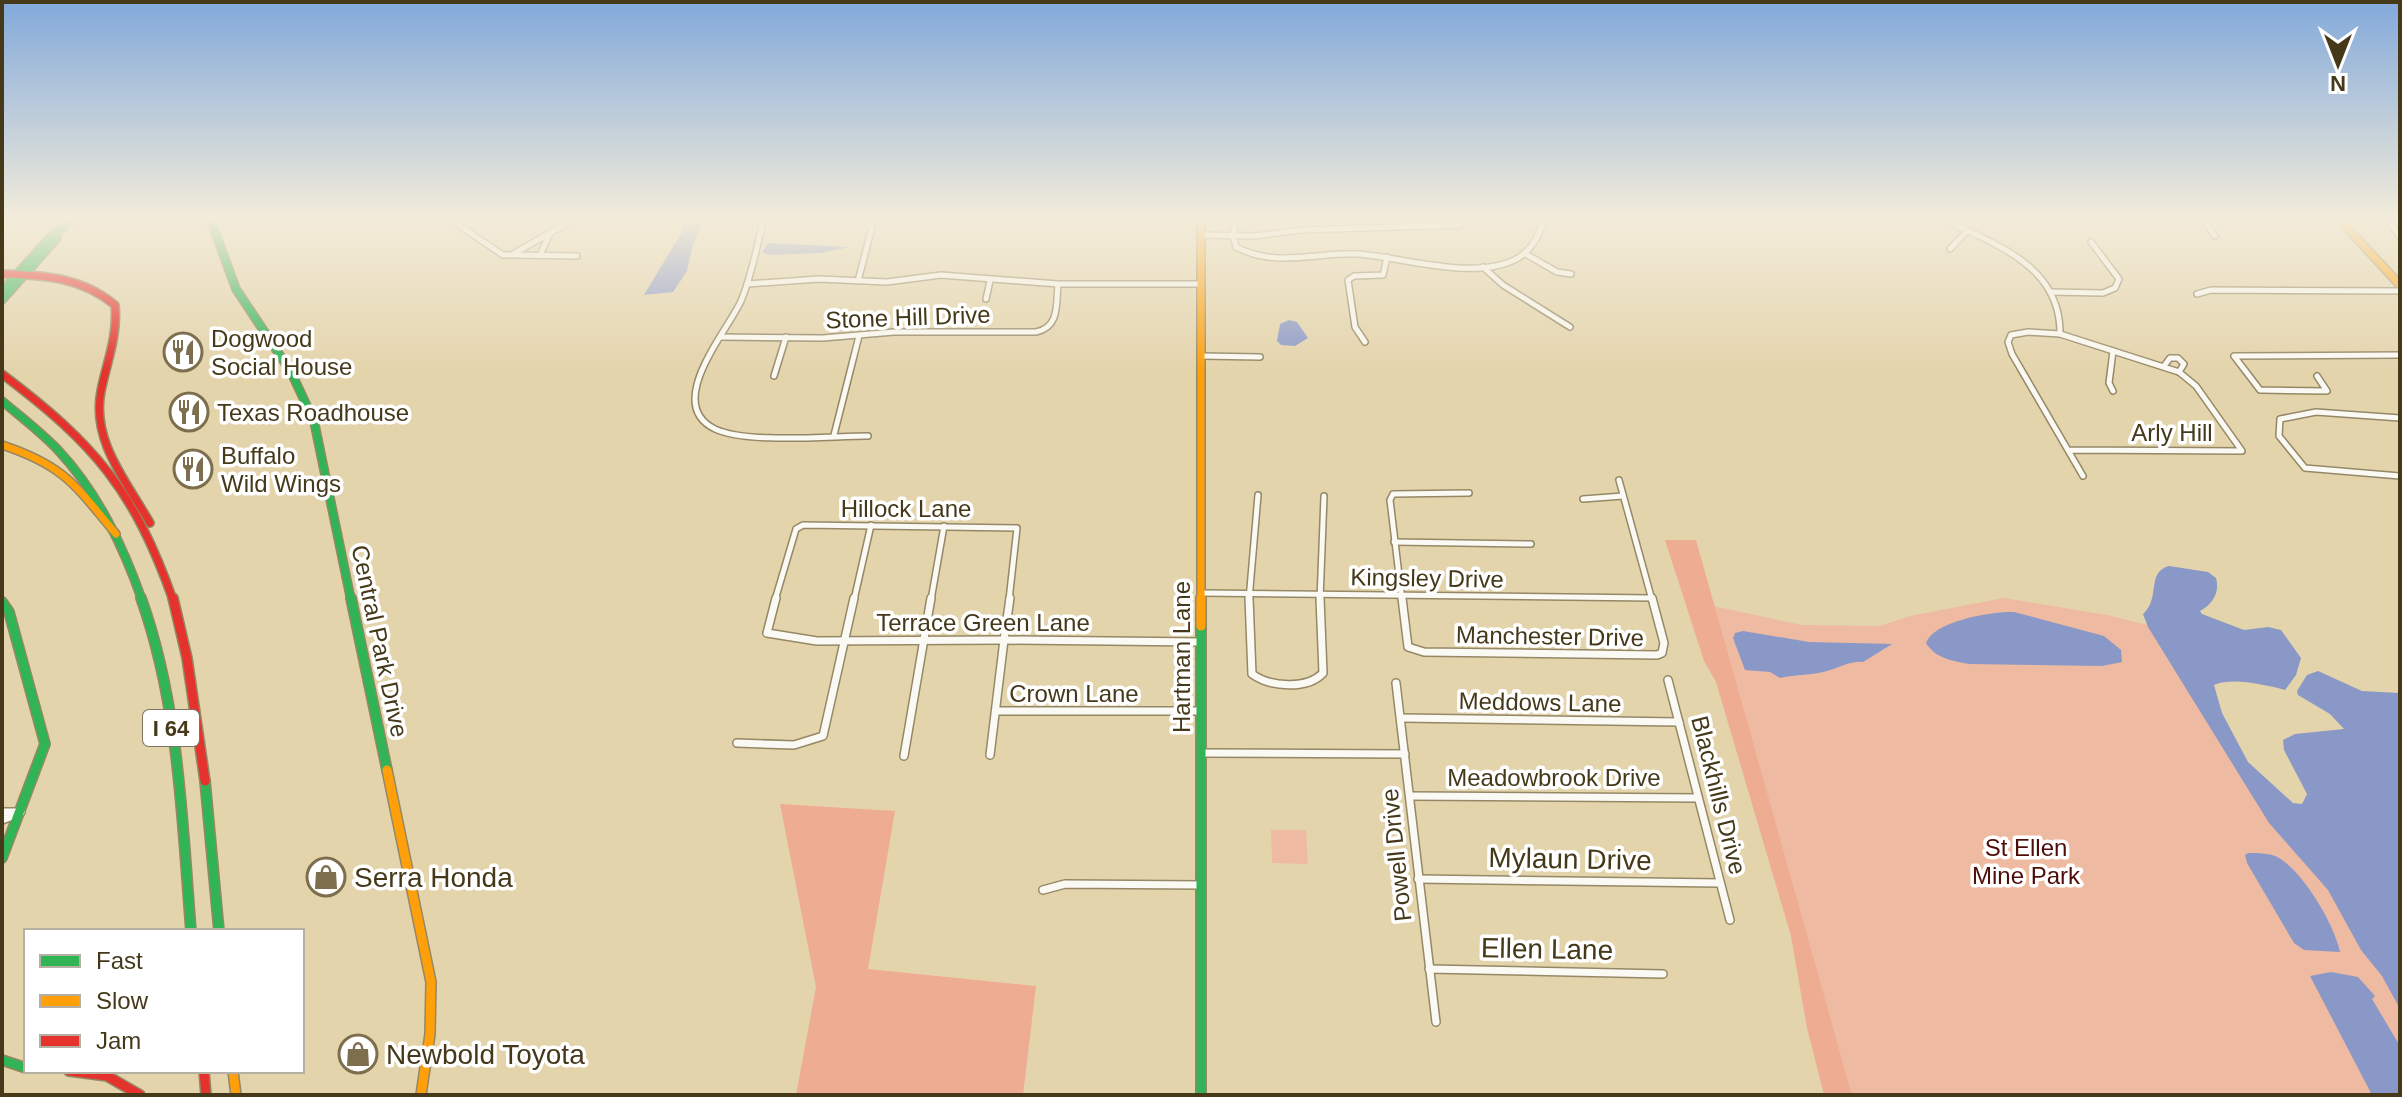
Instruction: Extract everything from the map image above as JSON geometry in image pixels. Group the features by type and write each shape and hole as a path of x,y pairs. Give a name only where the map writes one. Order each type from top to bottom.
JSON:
{"main road":[{"path":"2,300 25,269"},
{"path":"2,291 28,269"},
{"path":"39,269 46,274 90,284 115,305 118,334 99,394 98,421 100,432 134,488 157,538 158,551"},
{"name":"Central Park Drive","path":"226,269 240,299 295,375 314,421 431,982 430,1034 421,1095"},
{"name":"Hartman Lane","path":"1201,269 1201,1095"},
{"path":"2383,269 2400,288"},
{"path":"2,274 46,274"},
{"name":"I 64","path":"2,374 54,411 97,454 123,488 158,551 177,613 191,682 219,929"},
{"name":"I 64","path":"2,401 27,420 70,464 100,504 147,602 164,666 191,929"},
{"path":"2,445 40,458 56,468 72,481 106,528 116,534"},
{"path":"2,602 9,612 45,744 2,858"},
{"path":"2,1060 24,1067"},
{"path":"101,1073 116,1077 140,1095"},
{"path":"204,1073 206,1095"},
{"path":"233,1073 236,1095"}],"street":[{"path":"751,269 740,303 707,356 697,386 697,407 706,424 740,434 868,436"},
{"path":"858,281 861,269"},
{"path":"1365,342 1355,327 1348,280 1354,276 1383,275 1384,269"},
{"path":"1485,269 1510,292 1544,308 1570,327"},
{"path":"1552,269 1571,274"},
{"path":"2033,269 2062,308 2060,334"},
{"path":"2050,292 2103,293 2115,288 2119,279 2112,269"},
{"path":"747,284 941,275 1058,284 1201,284"},
{"path":"986,299 990,281"},
{"name":"Stone Hill Drive","path":"721,337 1036,332 1046,330 1054,322 1058,284"},
{"path":"2197,294 2234,289 2400,288"},
{"name":"Arly Hill","path":"2028,332 2060,334 2179,372 2196,386 2242,451 2068,450 2008,342 2011,335 2028,332"},
{"path":"834,435 859,336"},
{"path":"774,376 786,337"},
{"path":"2113,351 2109,383 2113,391"},
{"path":"2317,376 2327,391 2260,390 2234,356 2400,355"},
{"path":"1202,356 1260,357"},
{"path":"2164,366 2170,358 2178,358 2184,364 2179,372"},
{"path":"2400,418 2316,412 2280,419 2279,436 2305,468 2400,476"},
{"path":"2068,450 2083,476"},
{"name":"Manchester Drive","path":"1400,596 1405,640 1408,647 1415,651 1662,653 1664,643 1619,480"},
{"path":"1400,596 1389,503 1393,494 1469,493"},
{"path":"1258,495 1249,594 1252,674 1264,682 1286,683 1313,683 1322,675 1320,595 1324,496"},
{"path":"1583,499 1623,496"},
{"name":"Hillock Lane","path":"767,633 791,537 803,525 1017,528 1004,640"},
{"path":"737,743 815,742 823,736 871,525"},
{"path":"904,756 944,526"},
{"path":"1394,542 1531,544"},
{"name":"Kingsley Drive","path":"1201,593 1652,598"},
{"name":"Terrace Green Lane","path":"767,633 781,639 1200,642"},
{"path":"990,755 1004,640"},
{"name":"Blackhills Drive","path":"1668,680 1730,920"},
{"name":"Powell Drive","path":"1396,683 1436,1022"},
{"name":"Crown Lane","path":"996,711 1201,711"},
{"name":"Meddows Lane","path":"1401,718 1679,722"},
{"path":"1201,753 1405,754"},
{"name":"Meadowbrook Drive","path":"1410,796 1698,798"},
{"path":"2,812 21,812"},
{"path":"2,820 21,812"},
{"name":"Mylaun Drive","path":"1418,879 1720,883"},
{"path":"1043,890 1065,884 1201,885"},
{"name":"Ellen Lane","path":"1429,969 1663,974"}],"green space":[{"name":"St Ellen Mine Park","path":"2004,598 2107,615 2152,626 2400,1002 2400,1095 1852,1095 1713,606 1802,625 1880,626 1910,616"},
{"path":"1271,830 1306,830 1308,864 1272,863"}],"shaded area":[{"path":"1665,540 1696,540 1852,1095 1824,1095 1807,1028 1791,936 1716,682 1704,661"},
{"path":"780,804 895,811 868,969 1036,986 1023,1095 796,1095 816,987"}],"water":[{"path":"660,269 687,269 673,292 644,295"},
{"path":"1289,320 1297,322 1308,338 1295,346 1281,345 1277,341 1280,324"},
{"path":"2169,566 2208,572 2216,578 2216,593 2209,605 2200,611 2202,614 2244,630 2268,627 2281,630 2301,658 2296,675 2285,690 2240,682 2214,685 2222,713 2248,762 2293,803 2302,804 2307,794 2284,750 2283,740 2295,734 2344,729 2330,714 2298,695 2297,691 2307,675 2318,671 2362,691 2400,693 2400,1009 2382,976 2361,950 2328,890 2269,823 2148,627 2143,614 2151,601 2158,574"},
{"path":"2014,612 2104,636 2121,650 2122,662 2102,666 1969,664 1939,655 1926,643 1931,635 1951,623 1992,613"},
{"path":"1743,631 1809,642 1892,644 1863,662 1824,672 1780,678 1770,672 1745,670 1733,638 1735,633"},
{"path":"2245,855 2276,856 2289,865 2325,914 2340,952 2304,950 2294,943 2247,863"},
{"path":"2331,972 2358,977 2375,996 2372,999 2400,1046 2400,1095 2372,1095 2310,976"}],"traffic: fast":[{"path":"2,291 22,269"},
{"path":"2,300 29,269"},
{"path":"229,269 236,289 291,372 314,421 387,770"},
{"path":"2,401 61,453 99,504 128,560 149,618 164,680 174,742 191,929"},
{"path":"2,602 9,612 45,744 2,858"},
{"path":"1201,626 1201,1095"},
{"path":"205,781 219,929"},
{"path":"2,1060 24,1067"}],"traffic: slow":[{"path":"1201,269 1201,626"},
{"path":"2385,269 2400,285"},
{"path":"2,445 37,457 67,476 116,534"},
{"path":"387,770 431,982 430,1034 421,1095"},
{"path":"233,1073 236,1095"}],"traffic: jam":[{"path":"2,274 62,278 90,287 115,305 115,334 101,388 98,416 111,456 150,523"},
{"path":"2,374 55,414 98,457 131,502 156,550 174,602 187,658 205,781"},
{"path":"94,1073 124,1083 140,1095"},
{"path":"204,1073 206,1095"}],"place":[{"name":"Dogwood Social House","path":"183,352"},
{"name":"Texas Roadhouse","path":"189,412"},
{"name":"Buffalo Wild Wings","path":"193,469"},
{"name":"Serra Honda","path":"326,877"},
{"name":"Newbold Toyota","path":"358,1054"}]}
